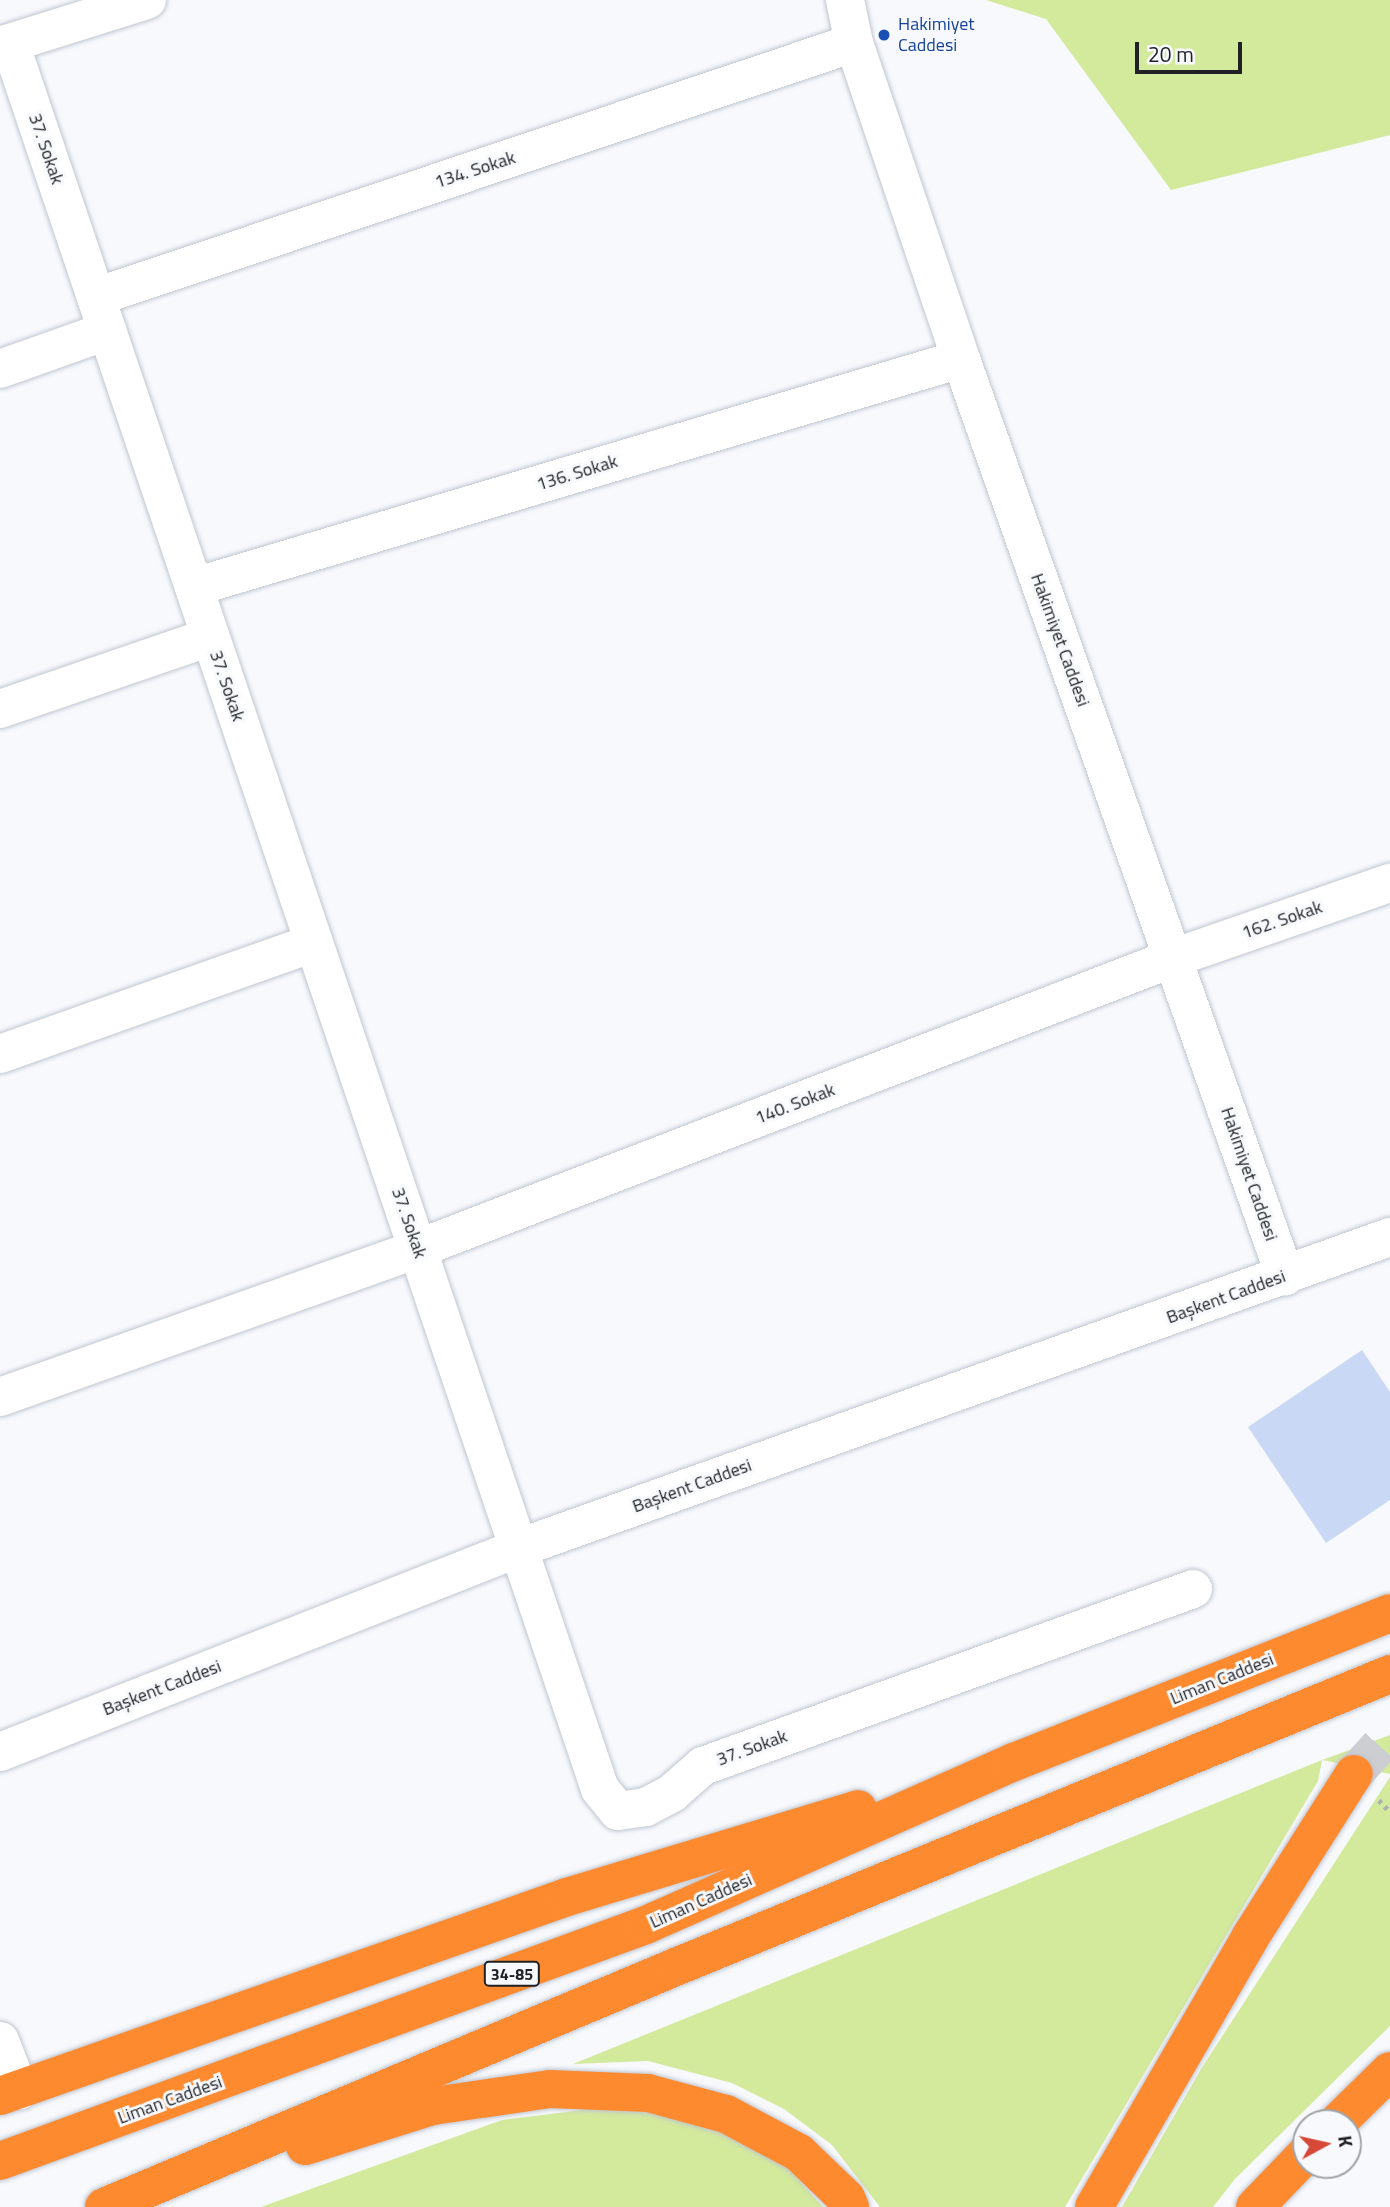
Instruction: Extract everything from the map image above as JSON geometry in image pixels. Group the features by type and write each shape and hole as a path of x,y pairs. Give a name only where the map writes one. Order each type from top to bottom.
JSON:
{"highway":[{"name":"Liman Caddesi","path":"0,2161 646,1925 1014,1762 1390,1613"},
{"path":"104,2207 754,1934 1390,1674"},
{"path":"9,2093 567,1897 1014,1762"},
{"path":"1094,2207 1251,1936 1354,1774"},
{"path":"1351,2109 1390,2071"},
{"path":"110,2207 433,2106 550,2089 648,2093 726,2114 799,2153 846,2198 850,2207"},
{"path":"1255,2207 1292,2169"}],"street":[{"path":"5,45 147,0"},
{"name":"Hakimiyet Caddesi","path":"845,0 855,43 961,359 1285,1276"},
{"name":"134. Sokak","path":"0,369 101,314 855,43"},
{"name":"37. Sokak","path":"5,45 101,314 600,1789 618,1811 646,1807 672,1793 703,1766 1193,1589"},
{"name":"136. Sokak","path":"194,587 961,359"},
{"path":"0,709 210,637"},
{"name":"162. Sokak","path":"1173,958 1390,883"},
{"path":"0,1054 314,943"},
{"name":"140. Sokak","path":"0,1397 418,1249 1173,958"},
{"name":"Başkent Caddesi","path":"0,1752 519,1548 1390,1237"},
{"path":"0,2041 9,2093"}],"green space":[{"path":"986,0 1390,0 1390,135 1171,190 1046,19"},
{"path":"1390,1735 1390,1774 1322,1760"},
{"path":"1322,1760 1318,1781 1065,2207 880,2207 832,2145 784,2109 732,2083 648,2061 573,2064"},
{"path":"1390,1777 1390,2026 1306,2109 1292,2109 1292,2123 1235,2179 1213,2207 1122,2207 1201,2069"},
{"path":"598,2108 701,2117 776,2155 823,2207 261,2207 502,2120"}],"building":[{"path":"1362,1350 1390,1392 1390,1500 1326,1543 1248,1427"}],"tunnel":[{"path":"1354,1774 1390,1734"}],"place":[{"name":"Hakimiyet Caddesi","path":"884,35"}]}
